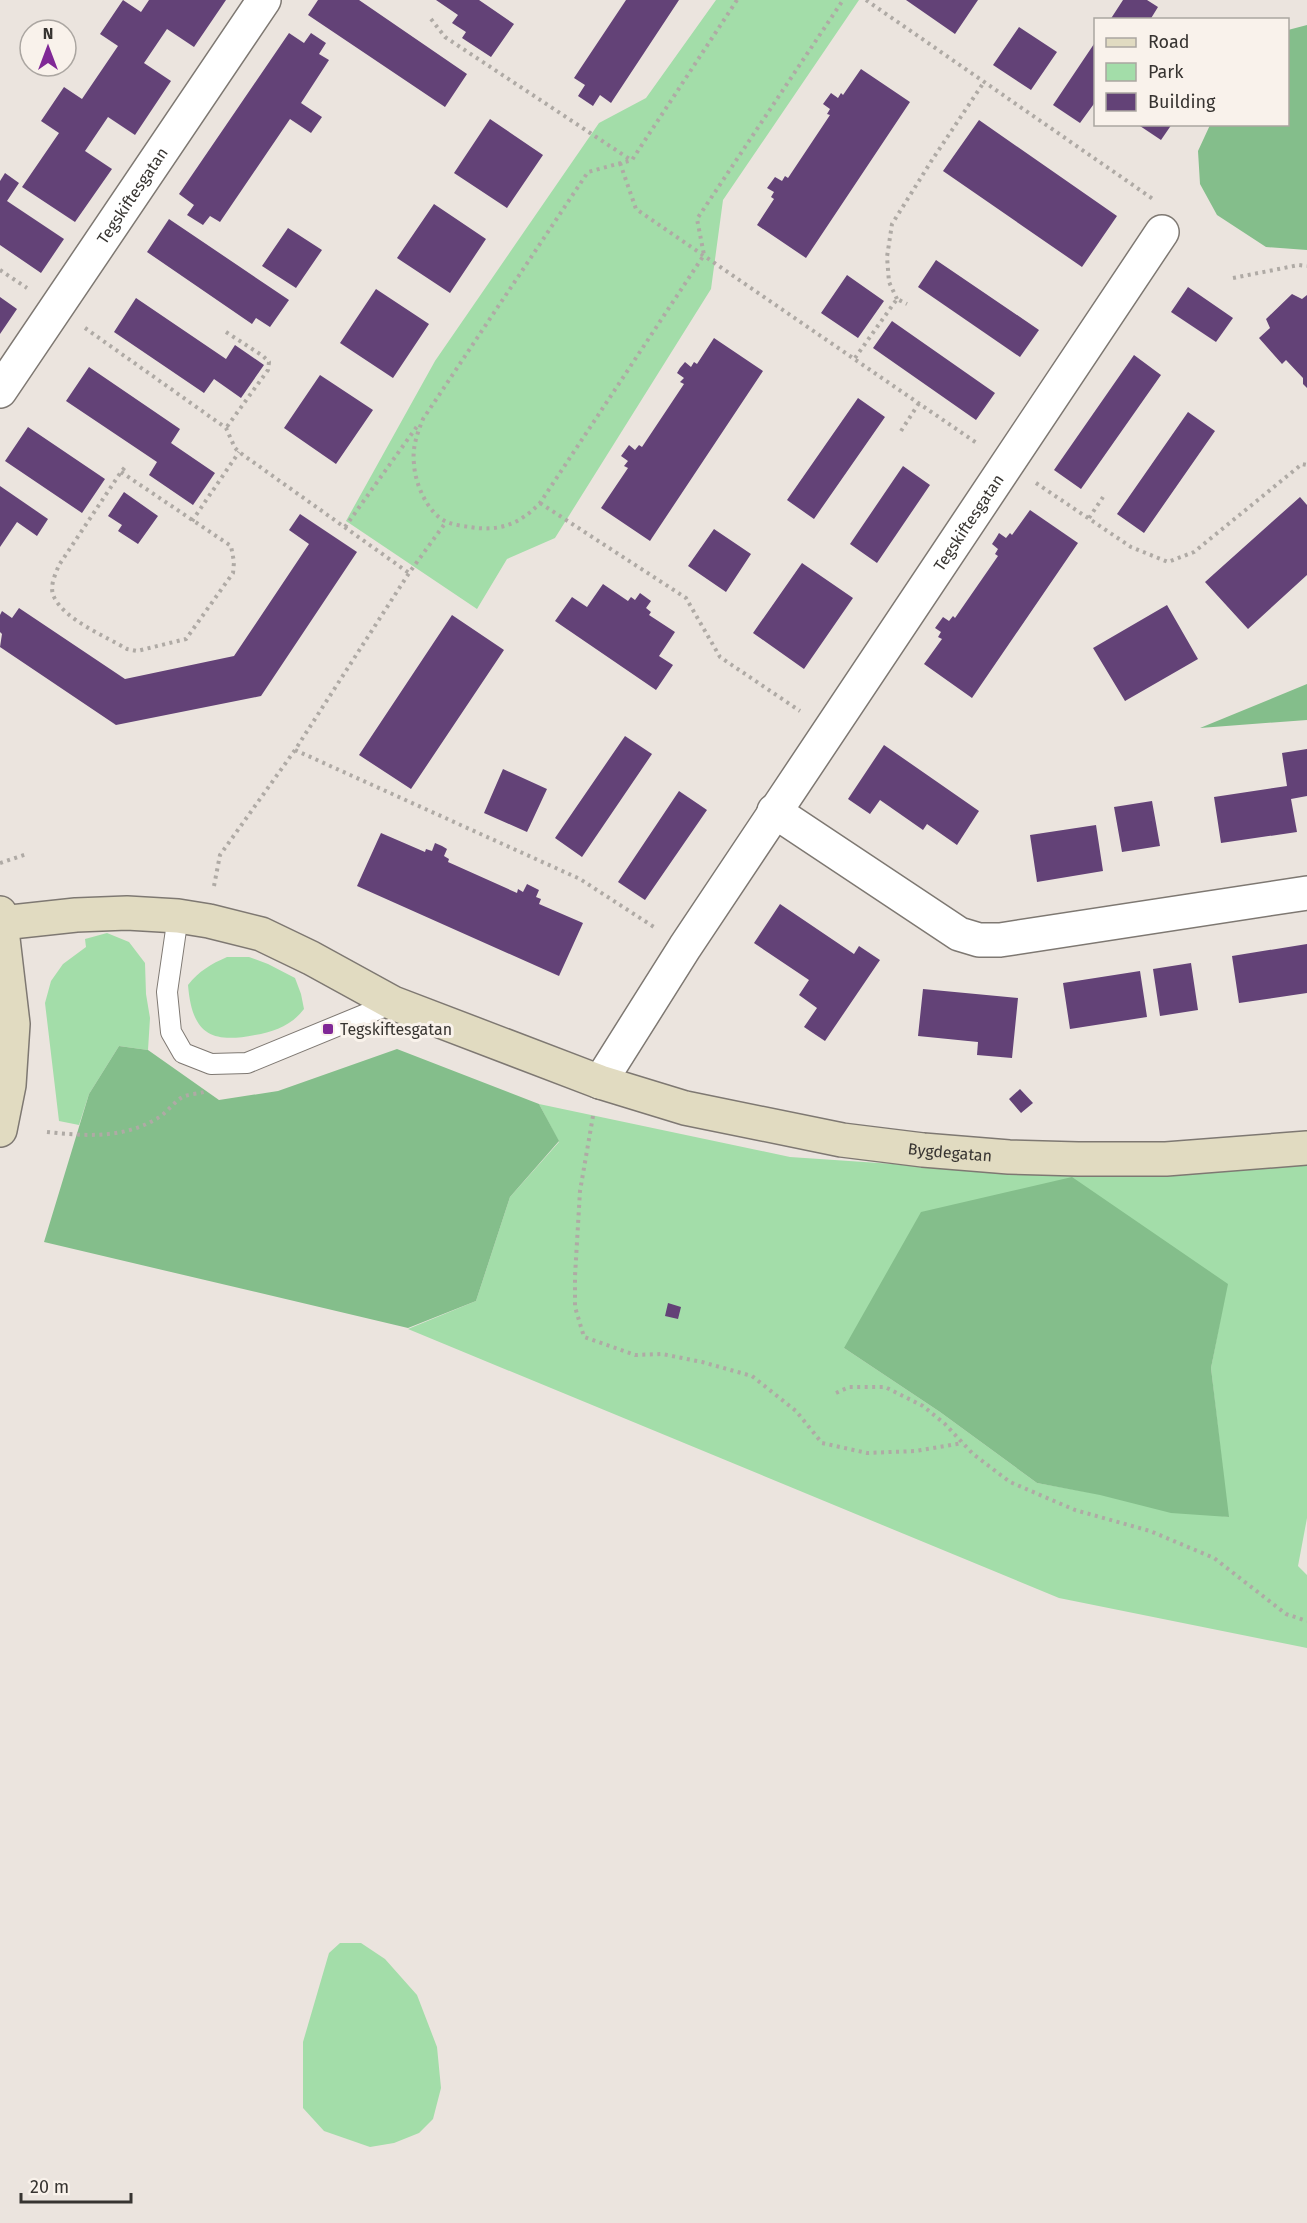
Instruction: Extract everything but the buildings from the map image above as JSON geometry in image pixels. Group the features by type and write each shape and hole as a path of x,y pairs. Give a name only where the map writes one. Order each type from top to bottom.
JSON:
{"street":[{"name":"Tegskiftesgatan","path":"0,391 264,0"},
{"name":"Tegskiftesgatan","path":"600,1082 684,946 1162,231"},
{"path":"774,812 959,934 978,940 1000,940 1307,893"},
{"path":"0,1130 9,1085 13,1024 1,918 127,913 178,916 210,921 261,934 311,958 393,1003 600,1082"},
{"name":"Bygdegatan","path":"600,1082 685,1108 842,1140 923,1150 1009,1157 1166,1159 1307,1148"}],"lane":[{"path":"178,916 167,992 171,1032 183,1053 211,1065 247,1063 393,1003"}],"path":[{"path":"345,527 423,419 588,172 632,160 737,0"},
{"path":"423,419 416,436 414,465 425,498 434,511 446,522 480,529 496,529 527,518 540,503 704,255 697,219 843,0"},
{"path":"866,0 1154,200"},
{"path":"431,20 445,37 632,160"},
{"path":"907,304 897,299 889,282 887,257 892,224 984,82"},
{"path":"620,163 636,209 704,255"},
{"path":"1233,278 1299,264 1307,266"},
{"path":"0,270 226,428 239,452 409,573"},
{"path":"855,358 897,299"},
{"path":"226,332 263,356 268,362 268,370 226,428"},
{"path":"900,431 919,403"},
{"path":"192,521 239,452"},
{"path":"121,472 231,546 234,562 233,573 186,639 137,651 127,649 67,614 53,596 52,582 59,565 121,472 126,466"},
{"path":"1089,518 1103,497"},
{"path":"540,503 686,598 720,657 828,731"},
{"path":"210,921 220,855 295,750 409,573 446,522"},
{"path":"295,750 580,879 684,946"},
{"path":"0,863 27,854"},
{"path":"600,1082 580,1191 575,1307 584,1337 635,1355 662,1354 752,1376 796,1411 822,1443 867,1453 916,1451 963,1443"},
{"path":"47,1132 85,1136 108,1135 141,1127 159,1118 183,1097 212,1090"},
{"path":"836,1393 849,1387 885,1387 923,1406 945,1424 973,1454 1010,1482 1076,1510 1150,1531 1214,1558 1286,1614 1307,1621"}],"green space":[{"path":"716,0 859,0 723,200 711,289 555,538 507,559 477,609 346,521 435,361 599,123 646,98"},
{"path":"1307,25 1307,250 1266,247 1217,215 1200,184 1198,151 1210,126 1289,126 1289,30"},
{"path":"1307,684 1307,720 1200,728"},
{"path":"107,933 129,942 145,963 146,994 150,1018 148,1050 119,1046 89,1094 79,1125 59,1121 45,1003 51,981 63,964 86,947 85,939"},
{"path":"227,957 249,957 295,978 304,1009 288,1023 262,1034 226,1038 206,1031 194,1014 188,985 206,968"},
{"path":"119,1046 148,1050 219,1100 278,1091 397,1049 539,1104 559,1141 510,1197 476,1301 408,1328 44,1242 89,1094"},
{"path":"539,1104 790,1157 997,1171 1307,1163 1307,1518 1298,1566 1307,1575 1307,1648 1059,1598 408,1329 476,1301 510,1197 559,1142","holes":["1227,1284 1211,1368 1228,1517 1037,1483 940,1412 844,1348"]},
{"path":"1072,1177 1228,1284 1211,1368 1229,1517 1171,1513 1100,1495 1037,1483 940,1412 844,1348 921,1212"},
{"path":"340,1943 361,1943 385,1959 417,1995 437,2047 441,2088 433,2119 419,2133 394,2143 370,2147 324,2131 303,2108 303,2042 329,1953"}],"place":[{"name":"Tegskiftesgatan","path":"328,1029"}]}
